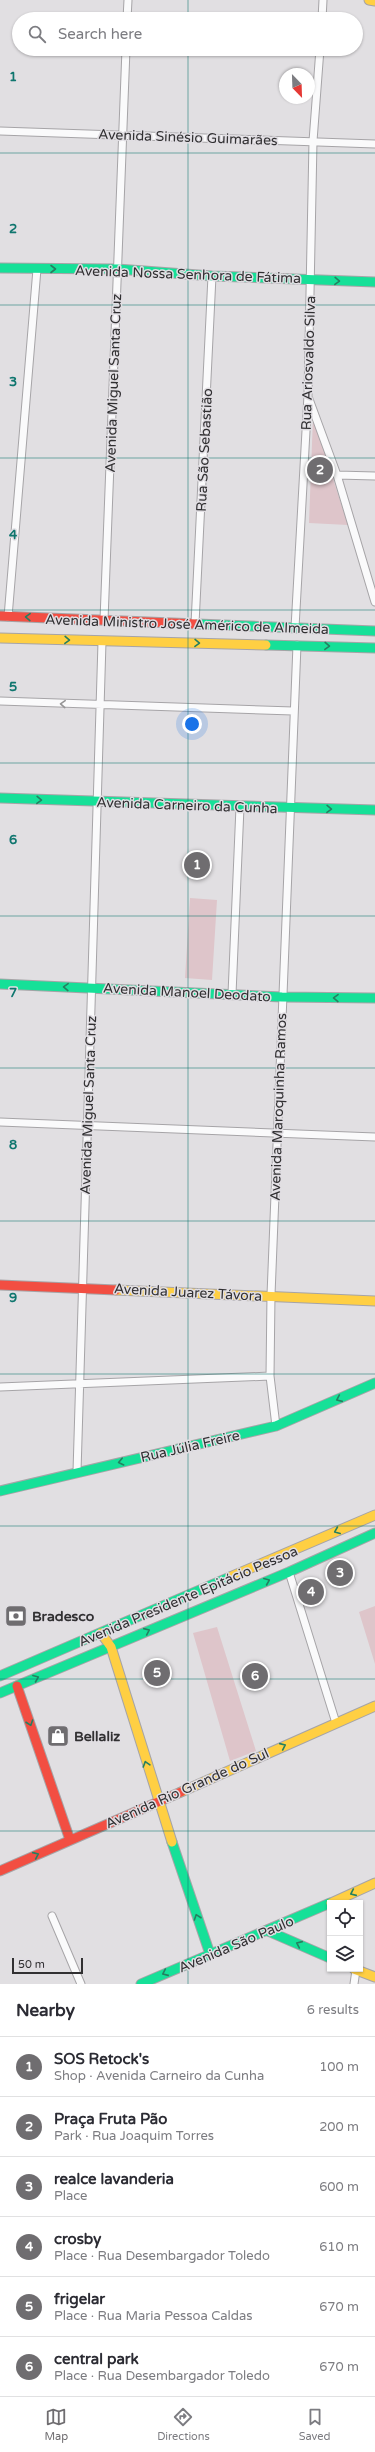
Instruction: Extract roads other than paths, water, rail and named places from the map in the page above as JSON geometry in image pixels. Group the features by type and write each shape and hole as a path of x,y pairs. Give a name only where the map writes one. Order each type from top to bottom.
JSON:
{"street":[{"path":"127,12 128,0"},
{"path":"322,12 323,0"},
{"path":"369,0 375,1"},
{"name":"Avenida Miguel Santa Cruz","path":"104,620 126,56"},
{"name":"Rua Ariosvaldo Silva","path":"294,628 308,395 313,141 319,56"},
{"name":"Avenida Sinésio Guimarães","path":"0,131 375,144"},
{"name":"Avenida Nossa Senhora de Fátima","path":"0,268 117,269 212,276 375,282"},
{"path":"4,616 37,269"},
{"name":"Rua São Sebastião","path":"195,624 212,276"},
{"path":"308,395 337,475 375,602"},
{"path":"337,475 375,476"},
{"name":"Avenida Ministro José Américo de Almeida","path":"4,616 375,631"},
{"name":"Avenida Ministro José Américo de Almeida","path":"0,638 102,642 297,645 375,648"},
{"name":"Avenida Miguel Santa Cruz","path":"77,1472 81,1287 102,706 102,642"},
{"name":"Avenida Maroquinha Ramos","path":"276,1426 270,1376 271,1295 276,1133 297,645"},
{"path":"0,701 102,706 293,711"},
{"name":"Avenida Carneiro da Cunha","path":"0,798 240,807 375,810"},
{"path":"232,994 240,807"},
{"name":"Avenida Manoel Deodato","path":"0,984 282,997 375,998"},
{"path":"0,1122 88,1124 375,1137"},
{"name":"Avenida Juarez Távora","path":"0,1285 271,1295 375,1301"},
{"path":"0,1387 270,1376"},
{"name":"Rua Júlia Freire","path":"0,1491 276,1426 375,1383"},
{"name":"Avenida Presidente Epitácio Pessoa","path":"0,1676 375,1515"},
{"name":"Avenida Presidente Epitácio Pessoa","path":"0,1693 289,1572 375,1533"},
{"path":"289,1572 336,1723"},
{"path":"101,1633 111,1647 158,1802 210,1954"},
{"path":"17,1686 70,1840"},
{"name":"Avenida Rio Grande do Sul","path":"0,1871 375,1706"},
{"name":"Avenida São Paulo","path":"337,1900 375,1883"},
{"name":"Avenida São Paulo","path":"141,1984 268,1931 327,1904"},
{"path":"52,1916 81,1984"},
{"path":"268,1931 327,1957"},
{"path":"354,1984 355,1972"},
{"path":"361,1972 375,1977"}],"place":[{"name":"Praça Fruta Pão","path":"320,470"},
{"name":"SOS Retock's","path":"197,865"},
{"name":"realce lavanderia","path":"340,1573"},
{"name":"crosby","path":"311,1592"},
{"name":"Bradesco","path":"16,1616"},
{"name":"frigelar","path":"157,1673"},
{"name":"central park","path":"255,1676"},
{"name":"Bellaliz","path":"58,1736"}]}
